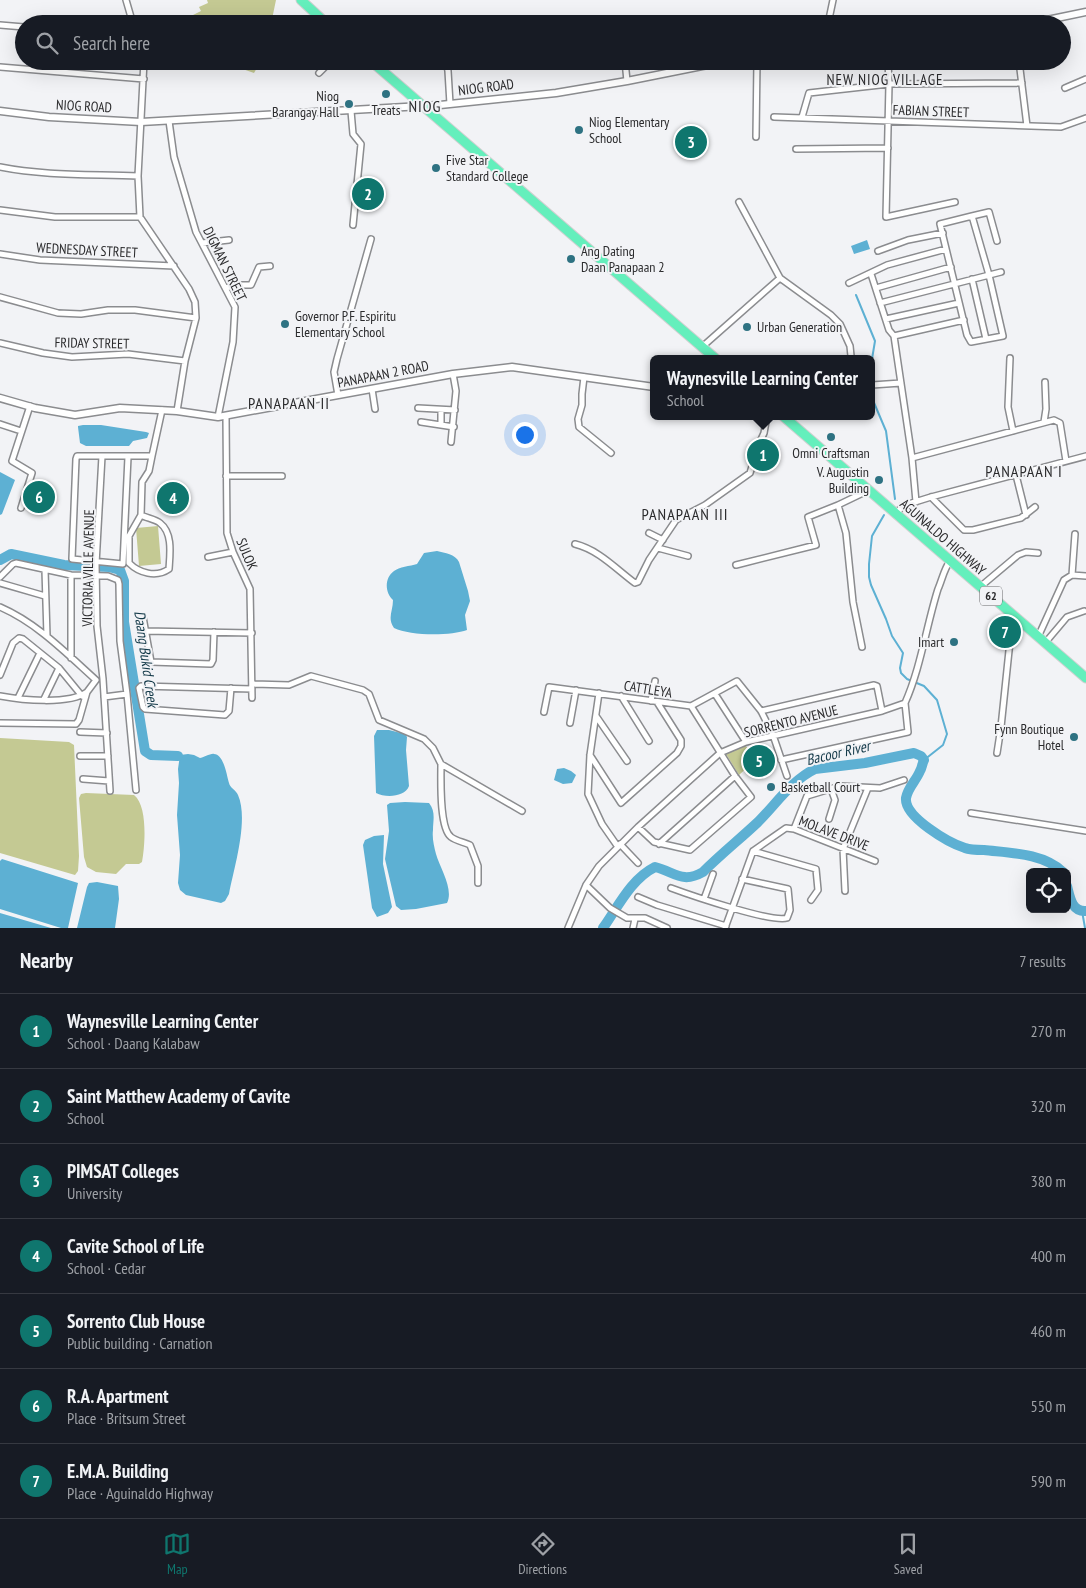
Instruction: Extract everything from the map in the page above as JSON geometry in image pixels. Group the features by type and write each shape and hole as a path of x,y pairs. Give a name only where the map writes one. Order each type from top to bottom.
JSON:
{"highway":[{"path":"300,0 317,15"},
{"path":"382,70 711,355"},
{"name":"AGUINALDO HIGHWAY","path":"788,420 1086,678"}],"street":[{"path":"126,0 130,15"},
{"path":"830,15 833,0"},
{"path":"1071,15 1086,12"},
{"path":"0,25 15,26"},
{"path":"0,67 15,68"},
{"path":"36,70 144,79"},
{"path":"144,70 138,176 140,218 174,266 195,302 196,318 185,361 177,411"},
{"path":"319,73 322,70"},
{"path":"448,70 450,104"},
{"path":"626,70 627,82"},
{"name":"NIOG ROAD","path":"0,111 49,117 141,122 351,111 450,104 556,92 627,82 683,70"},
{"path":"756,136 757,70"},
{"path":"888,70 886,217 955,202"},
{"path":"1020,70 1027,126"},
{"path":"1065,88 1086,79"},
{"path":"802,117 809,93 889,84 1022,83"},
{"path":"351,111 353,134 361,144 353,225"},
{"name":"FABIAN STREET","path":"774,117 1061,127 1086,118"},
{"name":"DIGMAN STREET","path":"169,121 174,158 196,232 235,307 233,342 218,418"},
{"path":"796,149 888,148"},
{"path":"0,167 21,171 138,176"},
{"path":"739,202 780,278 831,315 840,324 850,346 851,355"},
{"path":"0,210 56,217 140,218"},
{"path":"972,216 989,275 1003,336 970,342 940,224 972,216 989,212 997,241"},
{"path":"878,251 908,240 943,233"},
{"path":"338,395 334,372 371,238"},
{"path":"202,243 229,240"},
{"path":"850,283 887,265 946,249"},
{"name":"WEDNESDAY STREET","path":"0,254 40,260 174,266"},
{"path":"226,288 236,285 251,285 259,267 270,266"},
{"path":"876,288 951,268"},
{"path":"880,303 1001,272"},
{"path":"871,274 889,330 894,336 912,458 916,502"},
{"path":"702,347 780,278"},
{"path":"972,280 986,339"},
{"path":"0,297 58,312 82,314 108,310 135,310 196,318"},
{"path":"886,319 959,303"},
{"path":"894,336 964,320"},
{"name":"FRIDAY STREET","path":"0,342 43,353 72,357 128,354 185,361"},
{"path":"1010,358 1008,407 1013,431"},
{"name":"PANAPAAN 2 ROAD","path":"0,398 75,415 120,408 177,411 218,418 453,374 512,367 650,386"},
{"path":"452,442 456,391 453,374"},
{"path":"584,377 582,405 578,419 579,427 611,452"},
{"path":"1044,422 1046,409 1045,382"},
{"path":"875,386 901,383"},
{"path":"372,389 375,408"},
{"path":"21,508 32,473 12,461 20,431 30,406"},
{"path":"418,408 455,410"},
{"path":"141,515 159,522 167,531 170,554 169,569 167,571 151,574 134,568 129,563 128,536 141,515 142,482 149,471 162,410"},
{"path":"441,410 441,425"},
{"name":"SULOK","path":"226,417 227,533 233,552 250,589 252,698"},
{"path":"576,544 590,548 637,583 676,520 705,505 750,474 764,433 766,420"},
{"path":"912,458 1054,420 1060,423 1066,461"},
{"path":"420,422 454,427"},
{"path":"0,424 20,431"},
{"path":"128,457 123,564 96,563 72,559 76,459 80,455 152,456"},
{"name":"VICTORIA VILLE AVENUE","path":"102,456 96,563 97,626 103,679 110,791"},
{"path":"896,514 902,506 931,497 1086,456"},
{"path":"1016,474 1026,515"},
{"path":"226,476 282,476"},
{"path":"736,564 816,545 808,517 863,493 867,488"},
{"path":"931,497 964,530 973,530 1021,518 1035,507"},
{"path":"838,505 846,533 853,602 862,648"},
{"path":"649,532 663,540"},
{"path":"1072,575 1075,534"},
{"path":"658,548 688,556"},
{"path":"208,557 233,552"},
{"path":"980,587 1018,555 1026,552 1038,553"},
{"path":"781,760 908,734 904,703 913,686 935,600 946,566 950,561"},
{"path":"0,577 13,564 19,564 71,575 108,576 118,580 120,641 136,790"},
{"path":"46,570 47,636"},
{"path":"71,575 71,658"},
{"path":"1041,640 1062,583 1068,576 1086,576"},
{"path":"0,583 45,596"},
{"path":"0,607 18,615 47,636 96,680"},
{"path":"1041,640 1064,619 1085,610"},
{"path":"143,617 151,662 211,664 214,660 214,632"},
{"path":"997,753 1002,728 1012,622 1016,618"},
{"path":"145,631 252,632"},
{"path":"0,675 13,643 19,638 23,639 59,668 82,696"},
{"path":"18,698 40,653"},
{"path":"44,699 59,668"},
{"path":"231,688 226,715 145,709 139,688 141,686 231,688 289,685 312,676 363,690 369,694 380,720 424,739 433,748 441,764 440,801 447,832 452,838 470,845 478,866 478,884"},
{"path":"0,696 64,699 82,696 96,680 103,679"},
{"path":"590,755 621,803 677,753 682,742 654,701 655,681"},
{"name":"CATTLEYA","path":"544,712 549,687 690,706 737,681 761,710"},
{"path":"787,776 761,710 874,685 877,686 882,711"},
{"path":"570,723 576,690"},
{"path":"0,723 76,724 80,720 87,692"},
{"path":"599,693 590,755 588,794 602,824 619,845 638,863"},
{"path":"104,697 127,694"},
{"path":"715,694 746,742"},
{"path":"621,696 649,741"},
{"name":"SORRENTO AVENUE","path":"568,928 586,885 599,866 638,827 720,753 746,742 882,711 904,703"},
{"path":"638,827 650,839 659,844 686,850 694,848 751,797 735,776 690,706"},
{"path":"596,716 627,761"},
{"path":"80,732 107,733"},
{"path":"80,756 108,756"},
{"path":"441,764 522,812"},
{"path":"659,844 735,776"},
{"path":"83,780 109,781"},
{"path":"794,829 807,796 840,786 880,788 904,780"},
{"path":"845,891 843,849 868,788"},
{"path":"829,819 835,800 831,789"},
{"path":"971,813 1086,831"},
{"name":"MOLAVE DRIVE","path":"753,851 786,828 794,829 875,861"},
{"path":"638,897 726,927 753,851 816,869 818,890 811,900"},
{"path":"704,899 713,874"},
{"path":"671,888 733,908 779,919 787,918 790,910 788,889 742,879"},
{"path":"586,885 610,908 627,918 646,918 664,928"},
{"path":"632,928 635,919"}],"green space":[{"path":"207,0 276,0 273,15 193,15 201,11 199,7 208,3"},
{"path":"158,526 161,564 139,566 136,528"},
{"path":"0,738 69,742 74,745 79,856 78,871 75,875 0,853"},
{"path":"746,746 754,758 749,760 751,764 739,775 726,754"},
{"path":"81,794 134,795 142,808 144,846 142,862 139,864 126,864 116,874 96,872 87,867 84,857 79,798"}],"water":[{"path":"867,240 870,249 854,254 851,246"},
{"path":"101,425 149,433 147,438 133,441 129,446 86,446 80,443 78,426"},
{"path":"0,472 15,480 0,515"},
{"path":"437,551 452,556 459,562 470,601 465,615 467,630 430,634 410,633 394,628 391,618 393,600 387,590 388,578 396,570 417,564 424,553"},
{"path":"377,730 389,730 405,734 407,737 406,750 409,786 407,790 395,796 376,793 374,736"},
{"path":"188,754 200,758 211,754 217,755 224,766 230,785 237,793 241,805 242,817 237,858 229,894 225,901 221,903 186,895 180,890 178,883 180,855 177,815 178,769 180,755"},
{"path":"564,768 576,775 572,783 563,784 554,780 557,769"},
{"path":"405,802 429,803 433,810 433,842 448,885 449,897 447,903 401,910 396,906 385,859 389,831 387,805"},
{"path":"384,835 383,864 392,907 388,913 377,917 372,908 363,845 365,840 374,836"},
{"path":"2,859 78,883 68,928 61,928 0,909 0,861"},
{"path":"97,882 118,886 119,899 115,928 77,928 87,887 89,883"},
{"path":"0,913 51,928 0,928"}],"waterway":[{"path":"856,295 875,341 873,355"},
{"path":"875,405 886,431 895,499"},
{"path":"884,515 872,536 869,564 871,585 892,636 903,653 901,673 907,679 924,686 937,700 947,734 943,745 924,760"},
{"name":"Daang Bukid Creek","path":"0,560 11,554 64,565 109,567 120,570 124,581 124,622 145,751 151,755 178,756"},
{"name":"Bacoor River","path":"603,928 632,886 646,872 655,867 684,877 703,872 758,822 799,779 815,769 865,763 914,753 921,756 924,760 906,798 907,805 920,821 949,841 967,849 1015,853 1036,857 1058,868"},
{"name":"Bacoor River","path":"1071,899 1075,907 1081,911 1086,911"},
{"path":"1082,911 1085,928"}],"place":[{"name":"Treats","path":"386,94"},
{"name":"Niog Barangay Hall","path":"349,104"},
{"name":"Niog Elementary School","path":"579,130"},
{"name":"PIMSAT Colleges","path":"691,142"},
{"name":"Five Star Standard College","path":"436,168"},
{"name":"Saint Matthew Academy of Cavite","path":"368,194"},
{"name":"Ang Dating Daan Panapaan 2","path":"571,259"},
{"name":"Governor P.F. Espiritu Elementary School","path":"285,324"},
{"name":"Urban Generation","path":"747,327"},
{"name":"Omni Craftsman","path":"831,437"},
{"name":"Waynesville Learning Center","path":"763,455"},
{"name":"V. Augustin Building","path":"879,480"},
{"name":"R.A. Apartment","path":"39,497"},
{"name":"Cavite School of Life","path":"173,498"},
{"name":"E.M.A. Building","path":"1005,632"},
{"name":"Imart","path":"954,642"},
{"name":"Fynn Boutique Hotel","path":"1074,737"},
{"name":"Sorrento Club House","path":"759,761"},
{"name":"Basketball Court","path":"771,787"}],"district":[{"name":"NEW NIOG VILLAGE","path":"885,80"},
{"name":"NIOG","path":"425,106"},
{"name":"PANAPAAN II","path":"289,403"},
{"name":"PANAPAAN I","path":"1024,471"},
{"name":"PANAPAAN III","path":"685,514"}]}
